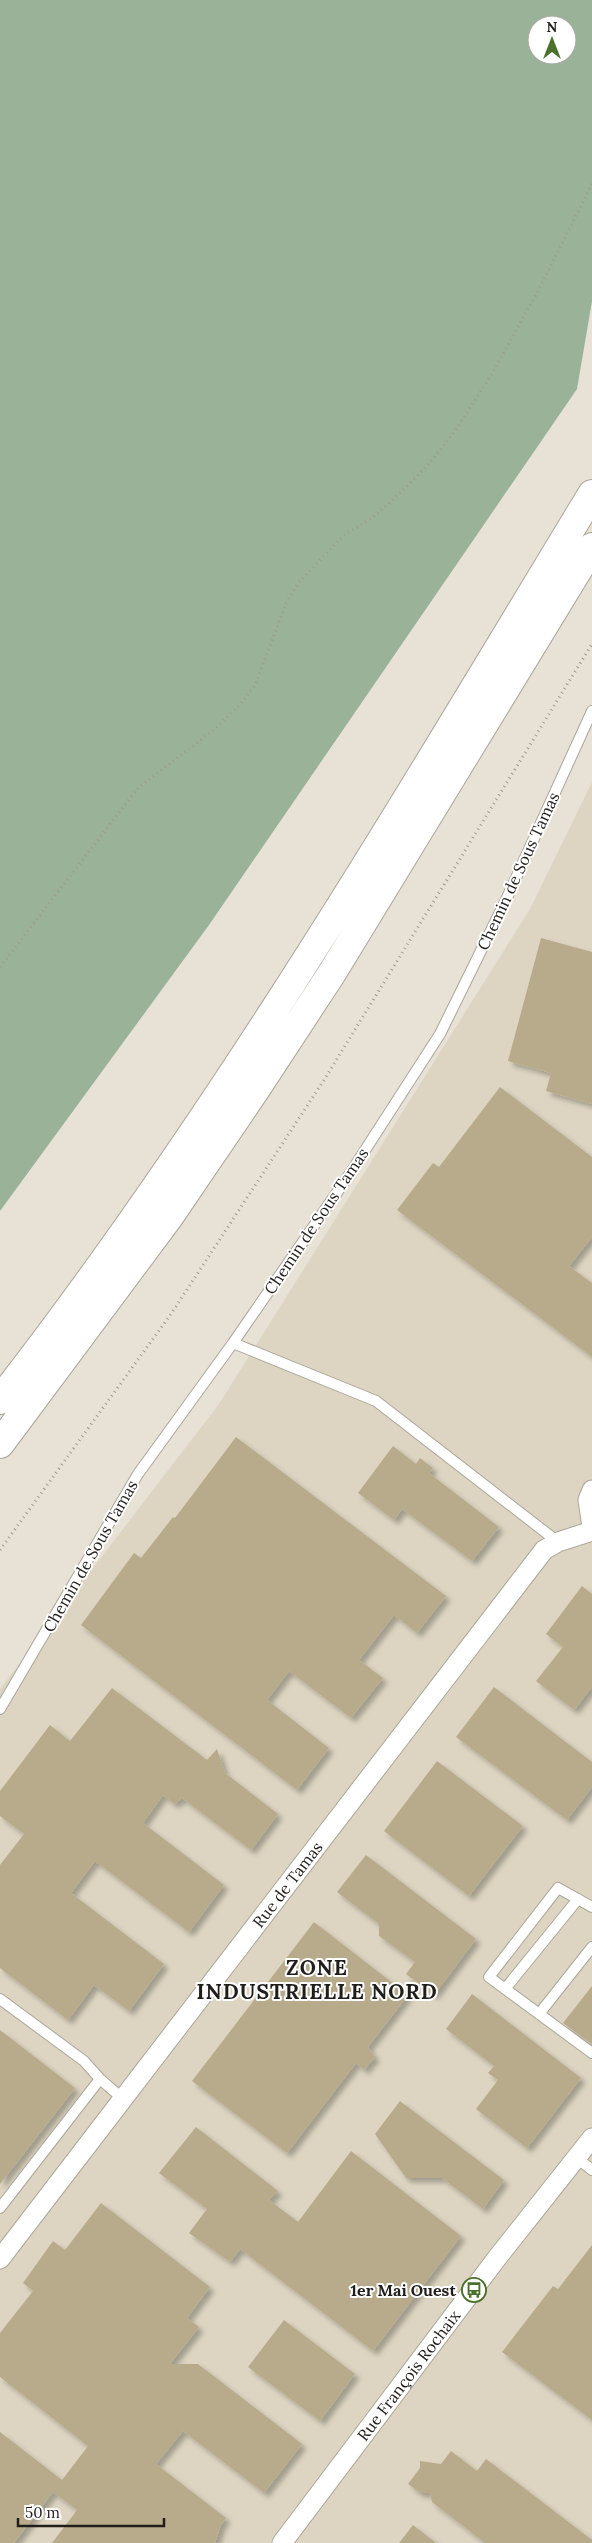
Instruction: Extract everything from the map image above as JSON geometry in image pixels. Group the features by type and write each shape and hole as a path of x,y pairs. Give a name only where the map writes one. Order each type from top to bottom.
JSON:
{"highway":[{"path":"0,1400 91,1280 236,1071 320,939 592,494"},
{"path":"0,1444 164,1224 256,1089 332,973 592,547"}],"street":[{"path":"592,1490 588,1500 592,1527"},
{"name":"Rue de Tamas","path":"0,2259 544,1550 558,1542 592,1531"},
{"name":"Rue François Rochaix","path":"282,2543 497,2258 592,2138"}],"lane":[{"name":"Chemin de Sous Tamas","path":"0,1709 138,1474 233,1343 349,1175 440,1034 505,902 592,710"},
{"path":"233,1343 376,1401 558,1542"},
{"path":"592,1907 558,1888 489,1977 592,2053"},
{"path":"505,1989 578,1899"},
{"path":"539,2014 592,1947"},
{"path":"0,1999 84,2061 100,2079 123,2099"},
{"path":"0,2208 100,2079"},
{"path":"577,2158 592,2170"}],"path":[{"path":"0,967 138,788 215,729 244,700 255,685 287,602 299,582 343,536 372,518 396,498 429,464 456,431 490,378 533,300 592,184"},
{"path":"0,1550 171,1314 324,1080 592,644"}],"shaded area":[{"path":"592,782 592,2543 0,2543 0,1689 219,1404 530,909"}],"green space":[{"path":"0,0 592,0 592,301 577,389 209,925 0,1211"}],"building":[{"path":"541,938 592,952 592,1104 546,1091 551,1073 508,1061"},
{"path":"500,1087 592,1157 592,1237 569,1266 592,1283 592,1357 397,1210 433,1163 439,1167"},
{"path":"236,1437 446,1596 417,1633 394,1615 359,1660 383,1678 351,1718 289,1671 267,1700 329,1748 297,1790 81,1625 134,1553 141,1558 173,1517 175,1518"},
{"path":"393,1446 416,1464 420,1458 433,1468 429,1473 499,1527 472,1561 402,1509 394,1520 358,1493"},
{"path":"582,1586 592,1594 592,1687 574,1710 536,1681 563,1647 546,1634"},
{"path":"494,1687 592,1762 592,1787 567,1820 456,1737"},
{"path":"112,1688 207,1760 217,1749 225,1773 278,1814 251,1850 182,1798 174,1804 163,1795 143,1823 224,1885 189,1932 95,1861 71,1893 164,1964 129,2011 94,1985 68,2020 0,1968 0,1865 24,1834 0,1816 0,1791 50,1725 70,1741"},
{"path":"437,1761 523,1826 469,1896 384,1831"},
{"path":"366,1855 476,1939 434,1995 406,1974 415,1962 379,1936 379,1924 337,1892"},
{"path":"314,1922 408,1995 368,2047 375,2057 364,2070 356,2063 287,2153 192,2081"},
{"path":"592,1986 592,2044 563,2023"},
{"path":"472,1994 581,2078 527,2148 476,2109 498,2080 488,2073 494,2066 446,2029"},
{"path":"0,2030 75,2088 0,2184"},
{"path":"400,2101 504,2180 483,2209 442,2178 406,2178 375,2134"},
{"path":"196,2127 278,2191 269,2200 298,2222 351,2151 461,2236 373,2351 240,2249 230,2262 189,2233 207,2209 159,2173"},
{"path":"101,2203 210,2287 187,2318 199,2327 170,2364 198,2364 302,2444 264,2493 183,2431 156,2464 226,2518 221,2525 215,2543 52,2543 77,2510 53,2492 14,2543 0,2543 0,2432 62,2480 88,2446 0,2377 0,2333 33,2291 23,2283 53,2241 65,2250"},
{"path":"592,2245 592,2420 502,2352 553,2286 558,2289"},
{"path":"284,2320 355,2374 320,2421 248,2367"},
{"path":"451,2451 477,2471 486,2459 592,2540 592,2543 485,2543 432,2502 430,2493 420,2493 408,2484 420,2468 420,2461 441,2464"},
{"path":"413,2525 436,2543 399,2543"}],"place":[{"name":"1er Mai Ouest","path":"474,2290"}],"district":[{"name":"ZONE INDUSTRIELLE NORD","path":"317,1980"}]}
